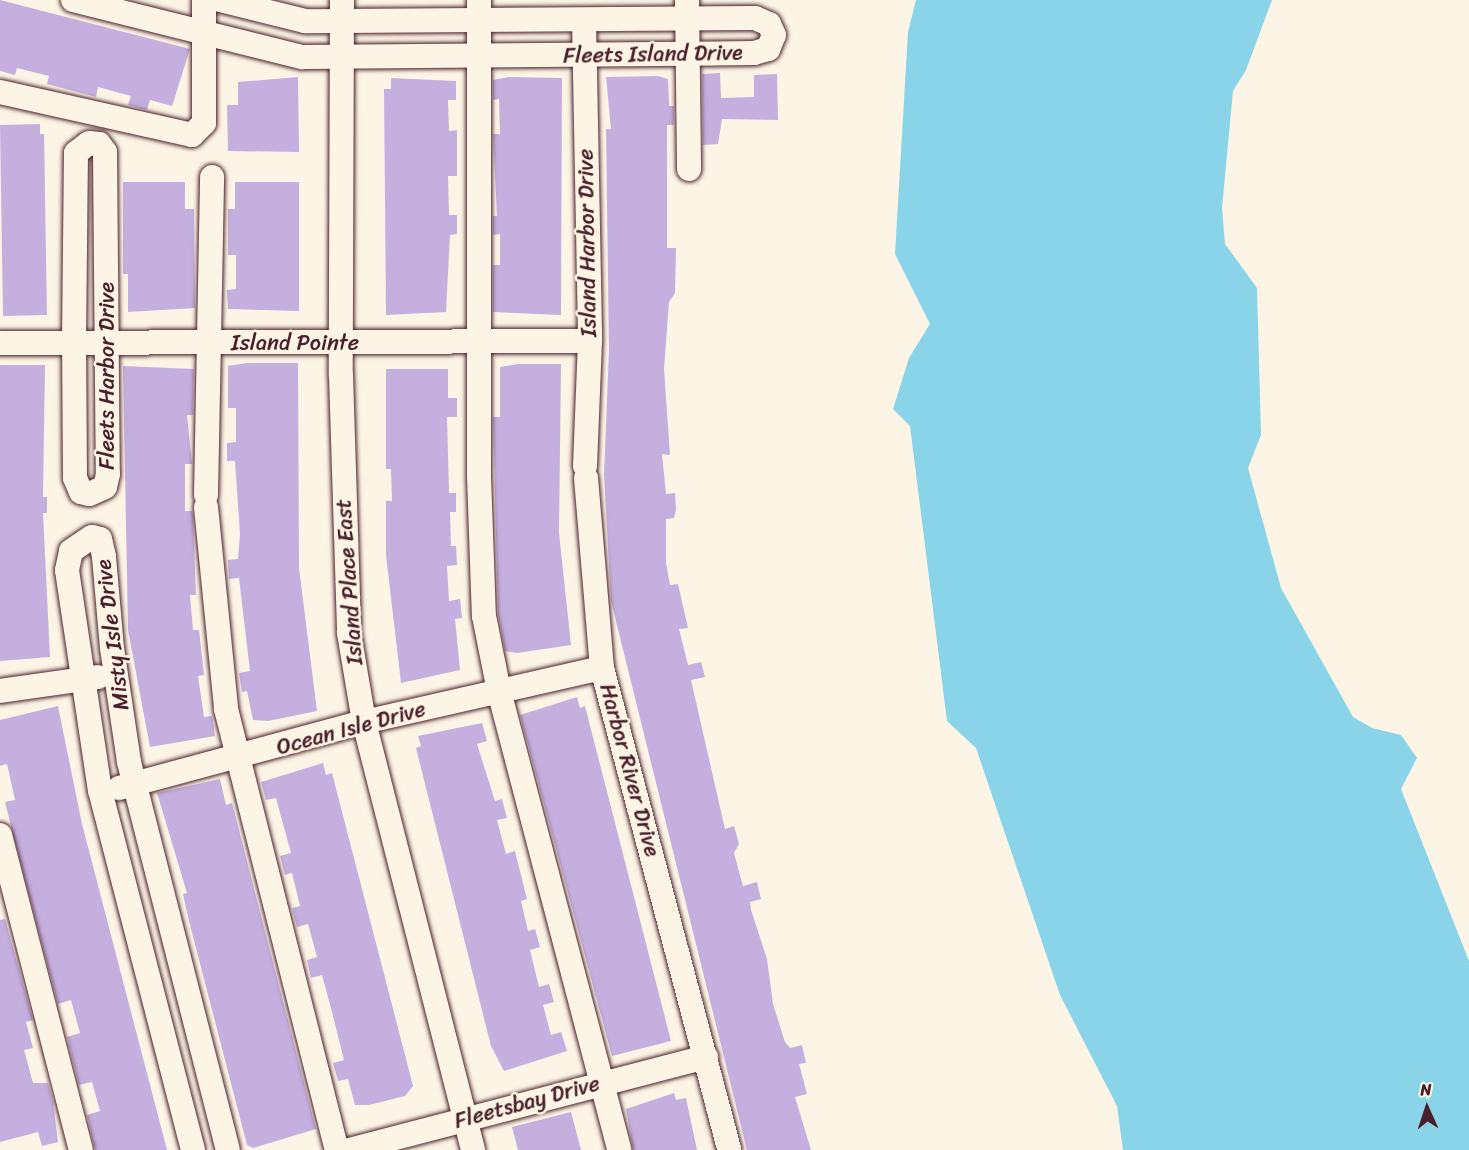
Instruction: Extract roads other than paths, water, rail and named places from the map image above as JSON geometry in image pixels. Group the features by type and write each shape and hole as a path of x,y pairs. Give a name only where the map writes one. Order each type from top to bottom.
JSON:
{"street":[{"path":"0,92 192,135 204,123 204,0"},
{"name":"Fleets Island Drive","path":"83,1 204,34 302,57 754,53 768,49 774,35 769,24 755,18 687,9 584,20 479,11 342,11 305,21 220,0"},
{"path":"687,9 688,169"},
{"name":"Island Place East","path":"342,11 341,344 345,582 364,722 473,1150"},
{"path":"479,11 482,595 499,691 619,1150"},
{"name":"Island Harbor Drive","path":"584,20 590,341 586,472"},
{"name":"Fleets Harbor Drive","path":"89,142 99,144 105,152 108,342 108,474 105,487 89,494 81,492 75,478 74,342 76,153 89,142"},
{"path":"212,177 206,501 218,655 236,759 337,1150"},
{"name":"Island Pointe","path":"0,343 341,344 590,341"},
{"name":"Harbor River Drive","path":"586,472 602,668 729,1150"},
{"name":"Misty Isle Drive","path":"193,1150 100,791 67,570 71,551 92,537 100,539 104,557 116,675 135,785 228,1150"},
{"name":"Ocean Isle Drive","path":"100,791 135,785 236,759 364,722 602,668"},
{"path":"0,691 116,675"},
{"path":"0,835 81,1150"},
{"name":"Fleetsbay Drive","path":"349,1150 465,1117 706,1058"}],"water":[{"path":"916,0 1272,0 1246,70 1233,91 1222,208 1225,244 1257,288 1261,435 1248,468 1281,588 1353,717 1372,728 1401,735 1417,758 1401,789 1469,961 1469,1150 1123,1150 1117,1106 1060,995 976,748 947,721 910,426 893,409 909,358 930,324 895,254 908,32"}]}
